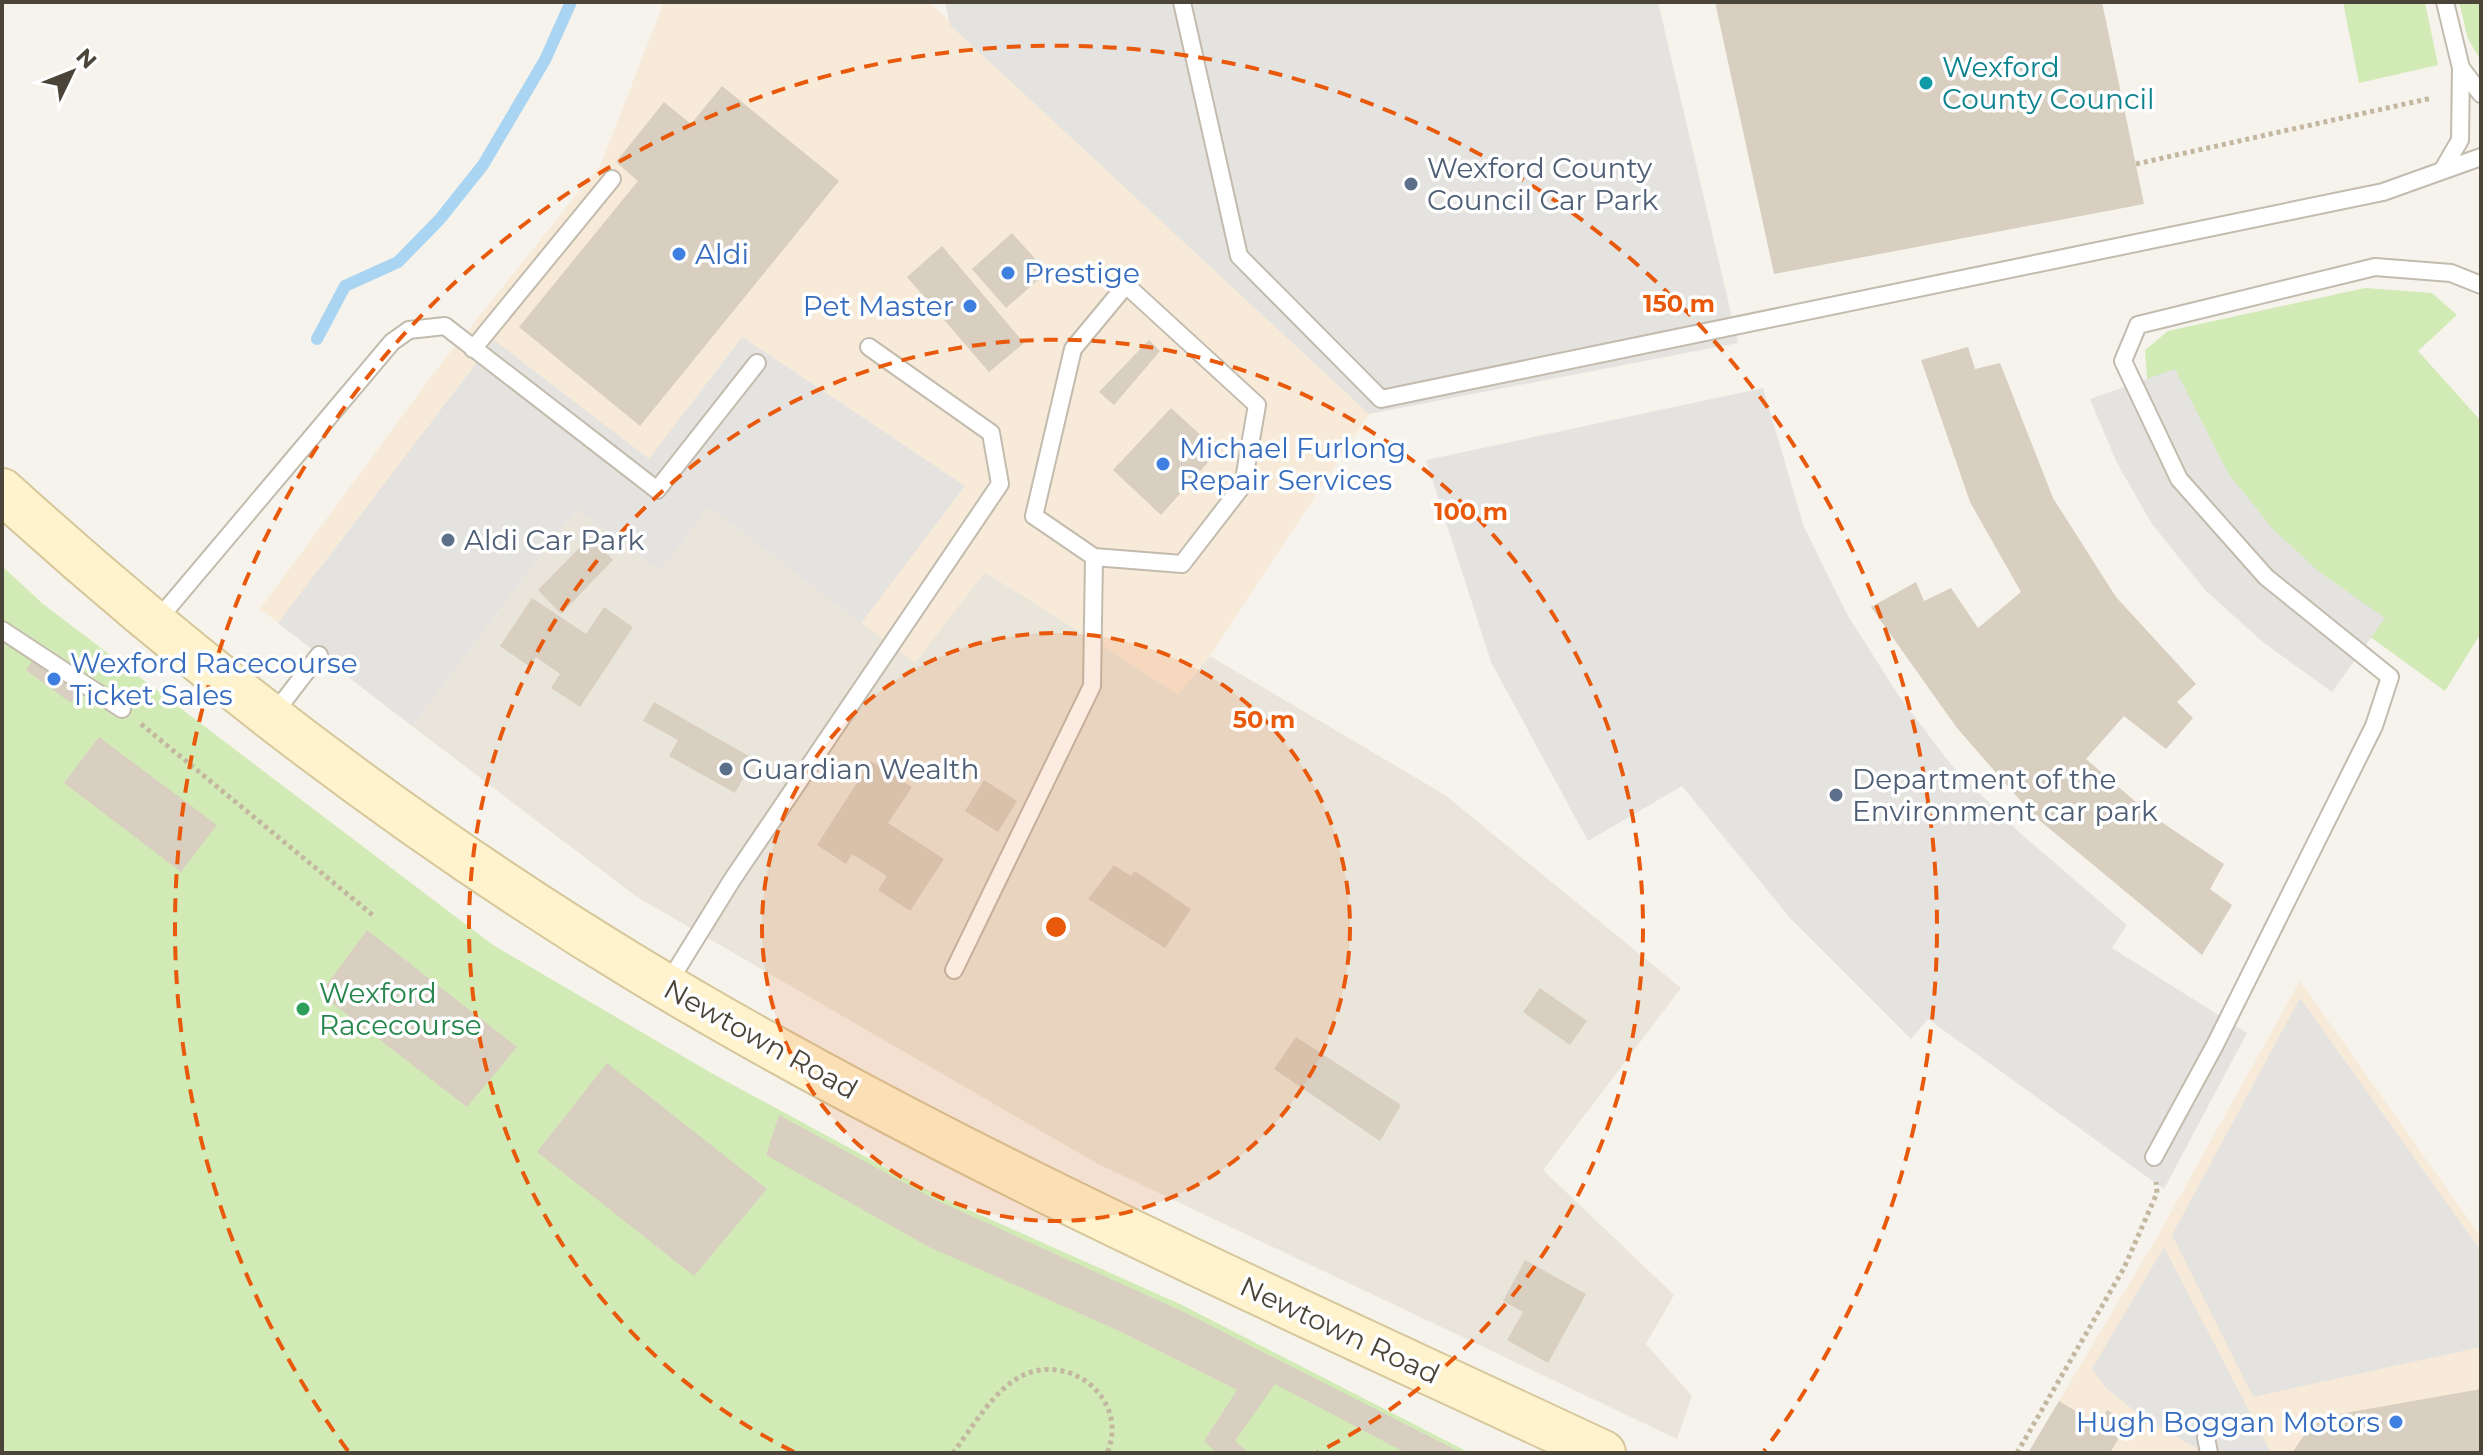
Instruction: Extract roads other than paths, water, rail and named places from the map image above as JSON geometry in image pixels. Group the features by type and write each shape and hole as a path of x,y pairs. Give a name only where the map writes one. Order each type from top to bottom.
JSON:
{"main road":[{"name":"Newtown Road","path":"7,501 270,719 374,797 666,986 989,1164 1603,1453"}],"lane":[{"path":"1182,2 1239,256 1381,399 2383,192 2481,157"},
{"path":"2442,171 2460,140 2461,68 2445,2"},
{"path":"2461,68 2481,94"},
{"path":"473,349 612,179"},
{"path":"2154,1157 2215,1045 2367,740 2390,677 2266,577 2179,479 2123,361 2138,325 2375,267 2451,273 2481,285"},
{"path":"1126,285 1257,405 1243,485 1182,564 1094,557 1034,516 1073,349 1126,285"},
{"path":"154,625 392,342 409,330 445,326 657,490 757,363"},
{"path":"666,986 732,880 1000,484 991,433 869,347"},
{"path":"954,970 1092,686 1094,557"},
{"path":"2,630 122,709"},
{"path":"270,719 319,655"}],"waterway":[{"path":"317,339 345,286 398,262 440,219 483,165 545,60 571,2"}],"place":[{"name":"Wexford County Council","path":"1926,83"},
{"name":"Wexford County Council Car Park","path":"1411,184"},
{"name":"Aldi","path":"679,254"},
{"name":"Prestige","path":"1008,273"},
{"name":"Pet Master","path":"970,306"},
{"name":"Michael Furlong Repair Services","path":"1163,464"},
{"name":"Aldi Car Park","path":"448,540"},
{"name":"Wexford Racecourse Ticket Sales","path":"54,679"},
{"name":"Guardian Wealth","path":"726,769"},
{"name":"Department of the Environment car park","path":"1836,795"},
{"name":"Wexford Racecourse","path":"303,1009"},
{"name":"Hugh Boggan Motors","path":"2396,1422"}]}
